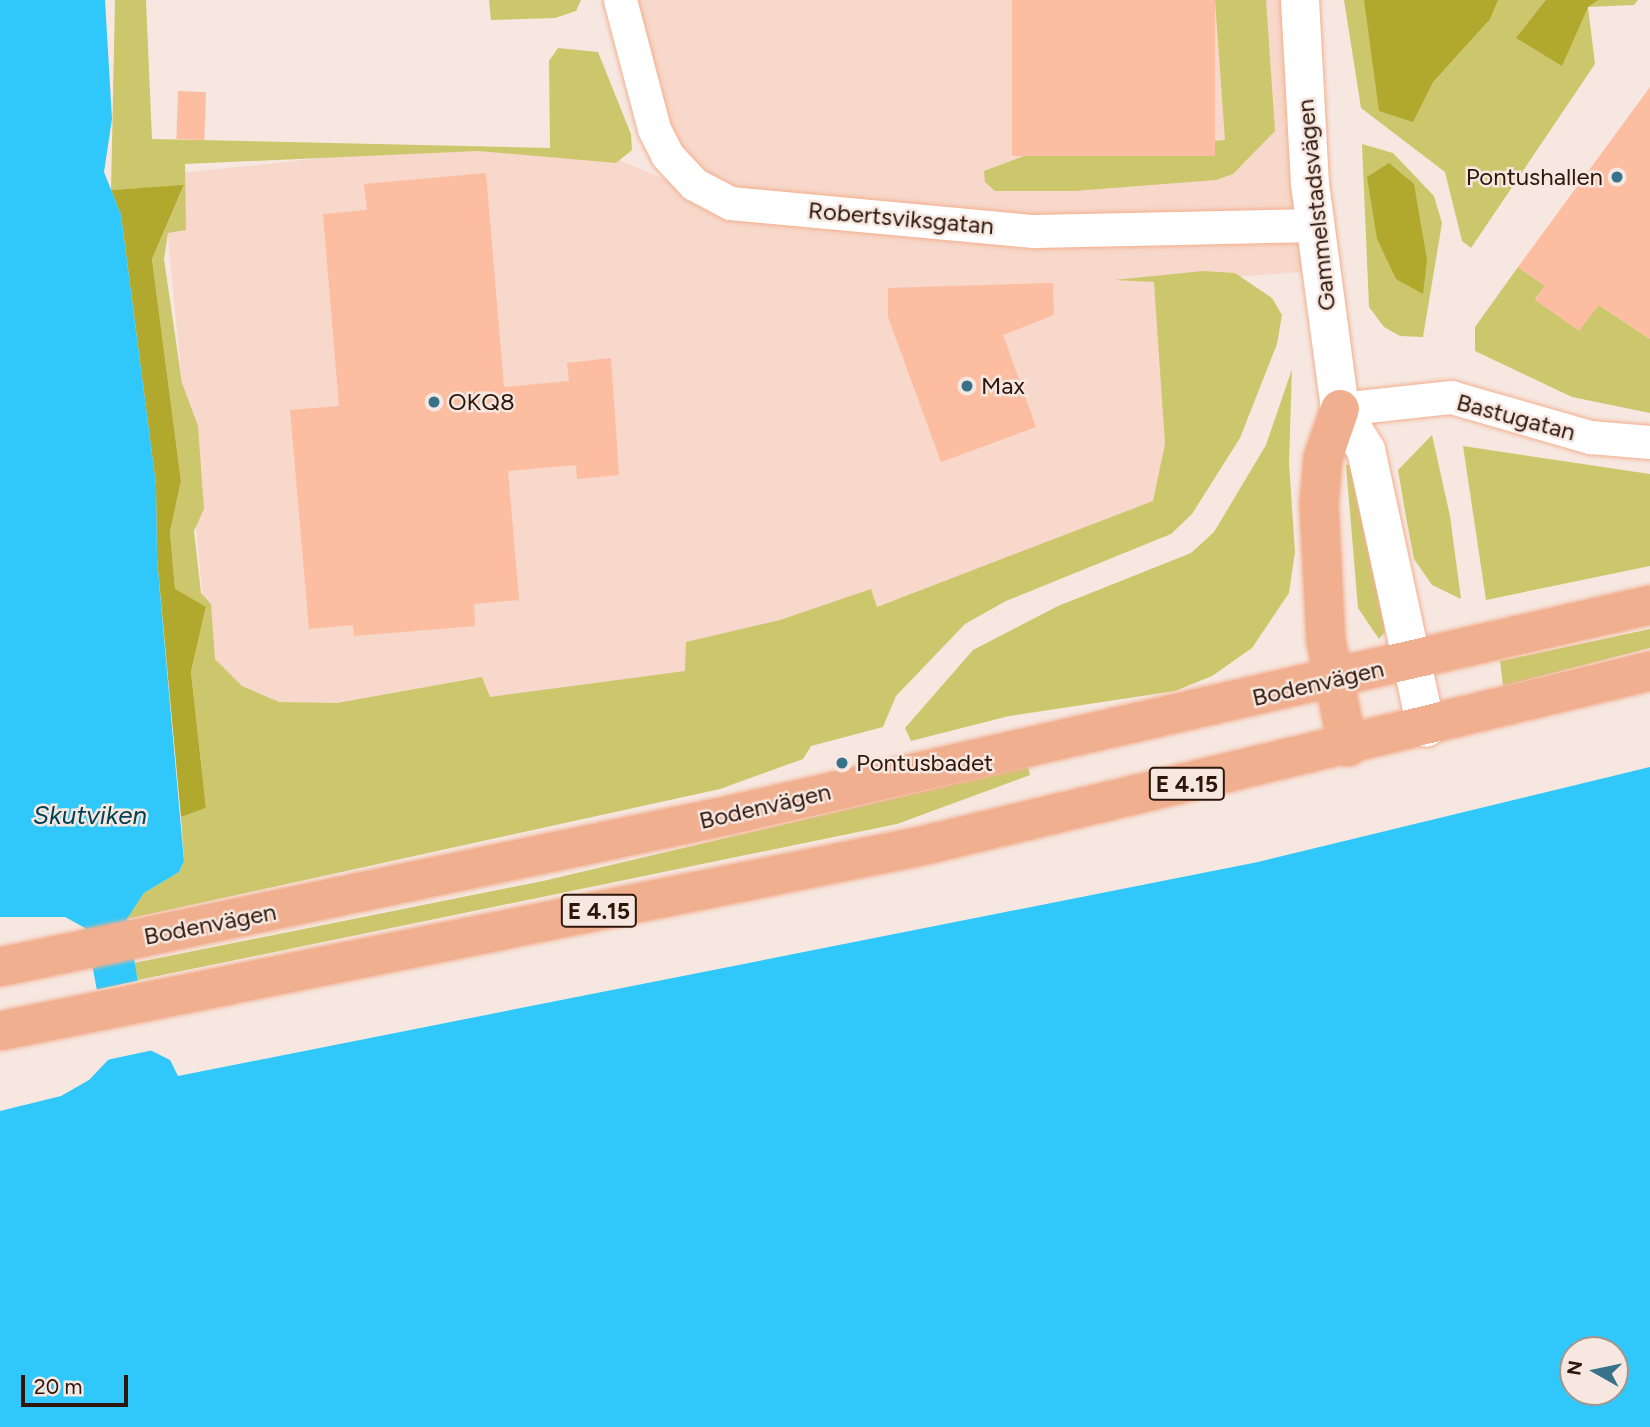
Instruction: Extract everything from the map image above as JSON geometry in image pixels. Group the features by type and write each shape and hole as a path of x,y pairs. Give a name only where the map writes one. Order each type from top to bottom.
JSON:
{"main road":[{"path":"1340,409 1323,458 1319,504 1332,680 1348,747"},
{"name":"Bodenvägen","path":"0,967 726,816 1332,680 1650,605"},
{"name":"E 4.15","path":"0,1031 917,846 1348,747 1650,671"}],"street":[{"name":"Robertsviksgatan","path":"620,0 654,129 667,155 694,184 730,204 1034,231 1315,225"},
{"name":"Gammelstadsvägen","path":"1300,0 1315,225 1340,409"},
{"name":"Bastugatan","path":"1340,409 1451,397 1590,438 1650,442"},
{"path":"1340,409 1366,450 1426,728"}],"shaded area":[{"path":"115,0 146,0 152,139 550,148 549,61 558,48 598,52 631,134 632,150 616,163 478,151 185,164 186,230 168,233 164,259 182,383 198,426 204,509 194,531 201,593 211,604 215,659 242,686 279,702 337,703 482,677 490,697 685,671 686,642 780,620 871,589 877,607 1153,501 1165,444 1154,282 1114,280 1203,271 1235,273 1272,298 1282,315 1277,344 1240,438 1192,514 1171,534 1006,601 965,624 896,696 883,727 811,746 803,759 720,789 127,919 144,893 179,872 184,861 181,817 206,808 191,672 206,608 175,590 170,532 181,481 152,259 184,186 111,190"},
{"path":"489,0 581,0 576,11 555,18 491,20"},
{"path":"617,0 1293,0 1317,271 1159,282 1171,445 1152,508 682,676 216,735 162,175 424,147 609,156 698,193"},
{"path":"1215,0 1266,0 1275,131 1233,174 1216,180 1074,191 995,191 985,182 984,171 1024,156 1225,140"},
{"path":"1344,0 1638,0 1634,5 1588,7 1595,64 1471,248 1462,241 1445,172 1361,108"},
{"path":"1364,0 1498,0 1490,19 1433,82 1413,122 1379,111"},
{"path":"1546,0 1598,0 1588,7 1562,66 1516,38"},
{"path":"1362,144 1393,153 1434,196 1442,223 1423,337 1400,336 1384,327 1369,307"},
{"path":"1389,163 1414,184 1427,260 1423,294 1396,279 1377,239 1367,177"},
{"path":"184,185 152,259 181,481 170,532 175,589 206,607 191,672 206,808 181,817 157,559 156,485 121,215 111,190"},
{"path":"1518,267 1545,286 1535,299 1599,305 1650,339 1650,413 1572,397 1475,351 1475,327"},
{"path":"1292,369 1289,463 1295,552 1289,593 1252,648 1212,676 1175,691 1009,716 911,741 905,728 973,650 1058,606 1191,553 1214,532 1266,445"},
{"path":"1432,435 1450,516 1461,599 1432,585 1414,559 1406,517 1398,470"},
{"path":"1463,446 1650,474 1650,566 1486,600"},
{"path":"1346,465 1351,465 1374,571 1385,632 1379,639 1358,608"},
{"path":"1650,629 1650,648 1503,686 1500,661"},
{"path":"1028,767 1030,775 897,824 138,980 134,963 543,881"}],"water":[{"name":"Skutviken","path":"0,0 105,0 112,119 104,172 121,215 156,485 157,559 184,861 179,872 144,893 127,919 150,1050 170,1060 178,1076 1258,862 1650,767 1650,1427 0,1427 0,1111 61,1096 89,1080 110,1058 85,928 65,917 0,917"}],"pier":[{"path":"141,980 156,1049 108,1060 93,990"}],"building":[{"path":"1012,0 1215,0 1215,156 1012,156"},
{"name":"Pontushallen","path":"1650,87 1650,339 1599,305 1579,331 1535,300 1545,286 1518,267"},
{"path":"178,91 206,92 204,140 176,139"},
{"name":"OKQ8","path":"486,173 504,387 569,381 567,363 611,358 619,475 577,479 576,465 508,471 519,600 474,604 475,626 354,636 353,625 309,629 290,410 339,406 323,214 367,210 364,184"},
{"name":"Max","path":"1053,283 1054,315 1003,335 1036,427 941,462 888,317 888,288"}],"place":[{"name":"Pontushallen","path":"1617,177"},
{"name":"Max","path":"967,386"},
{"name":"OKQ8","path":"434,402"},
{"name":"Pontusbadet","path":"842,763"}]}
